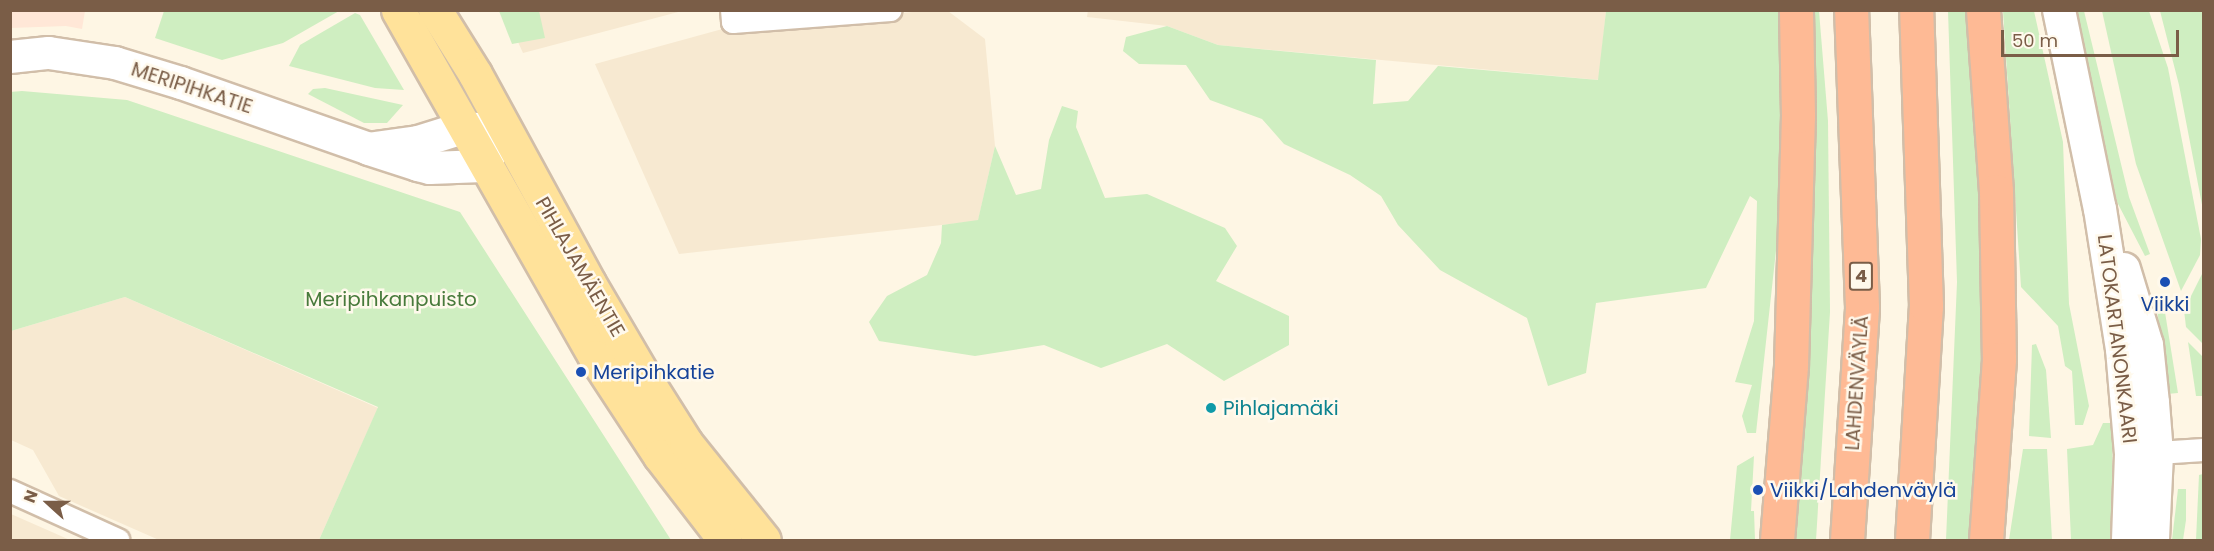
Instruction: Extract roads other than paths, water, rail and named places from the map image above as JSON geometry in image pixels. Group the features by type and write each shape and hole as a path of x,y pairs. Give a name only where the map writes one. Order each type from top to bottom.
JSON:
{"highway":[{"path":"1777,540 1791,365 1798,116 1796,10"},
{"name":"LAHDENVÄYLÄ","path":"1847,540 1862,307 1851,10"},
{"path":"1912,540 1926,306 1916,10"},
{"path":"1983,10 1996,191 1999,359 1986,540"}],"main road":[{"name":"PIHLAJAMÄENTIE","path":"398,10 483,166 595,357 660,456 725,540"},
{"name":"PIHLAJAMÄENTIE","path":"435,10 617,332 686,443 764,540"},
{"name":"LATOKARTANONKAARI","path":"2059,10 2100,209 2131,288 2147,345 2144,454 2153,540"},
{"name":"MERIPIHKATIE","path":"10,57 49,53 115,63 430,168 483,166"},
{"name":"MERIPIHKATIE","path":"369,149 417,142 463,128 504,131"},
{"path":"483,166 504,131"},
{"name":"LATOKARTANONKAARI","path":"2128,540 2144,454"}],"street":[{"path":"732,10 733,22 891,10"},
{"path":"2144,454 2204,450"},
{"path":"10,491 118,540"}],"place":[{"name":"Viikki","path":"2165,282"},
{"name":"Meripihkatie","path":"581,372"},
{"name":"Pihlajamäki","path":"1211,408"},
{"name":"Viikki/Lahdenväylä","path":"1758,490"}],"park label":[{"name":"Meripihkanpuisto","path":"391,299"}]}
